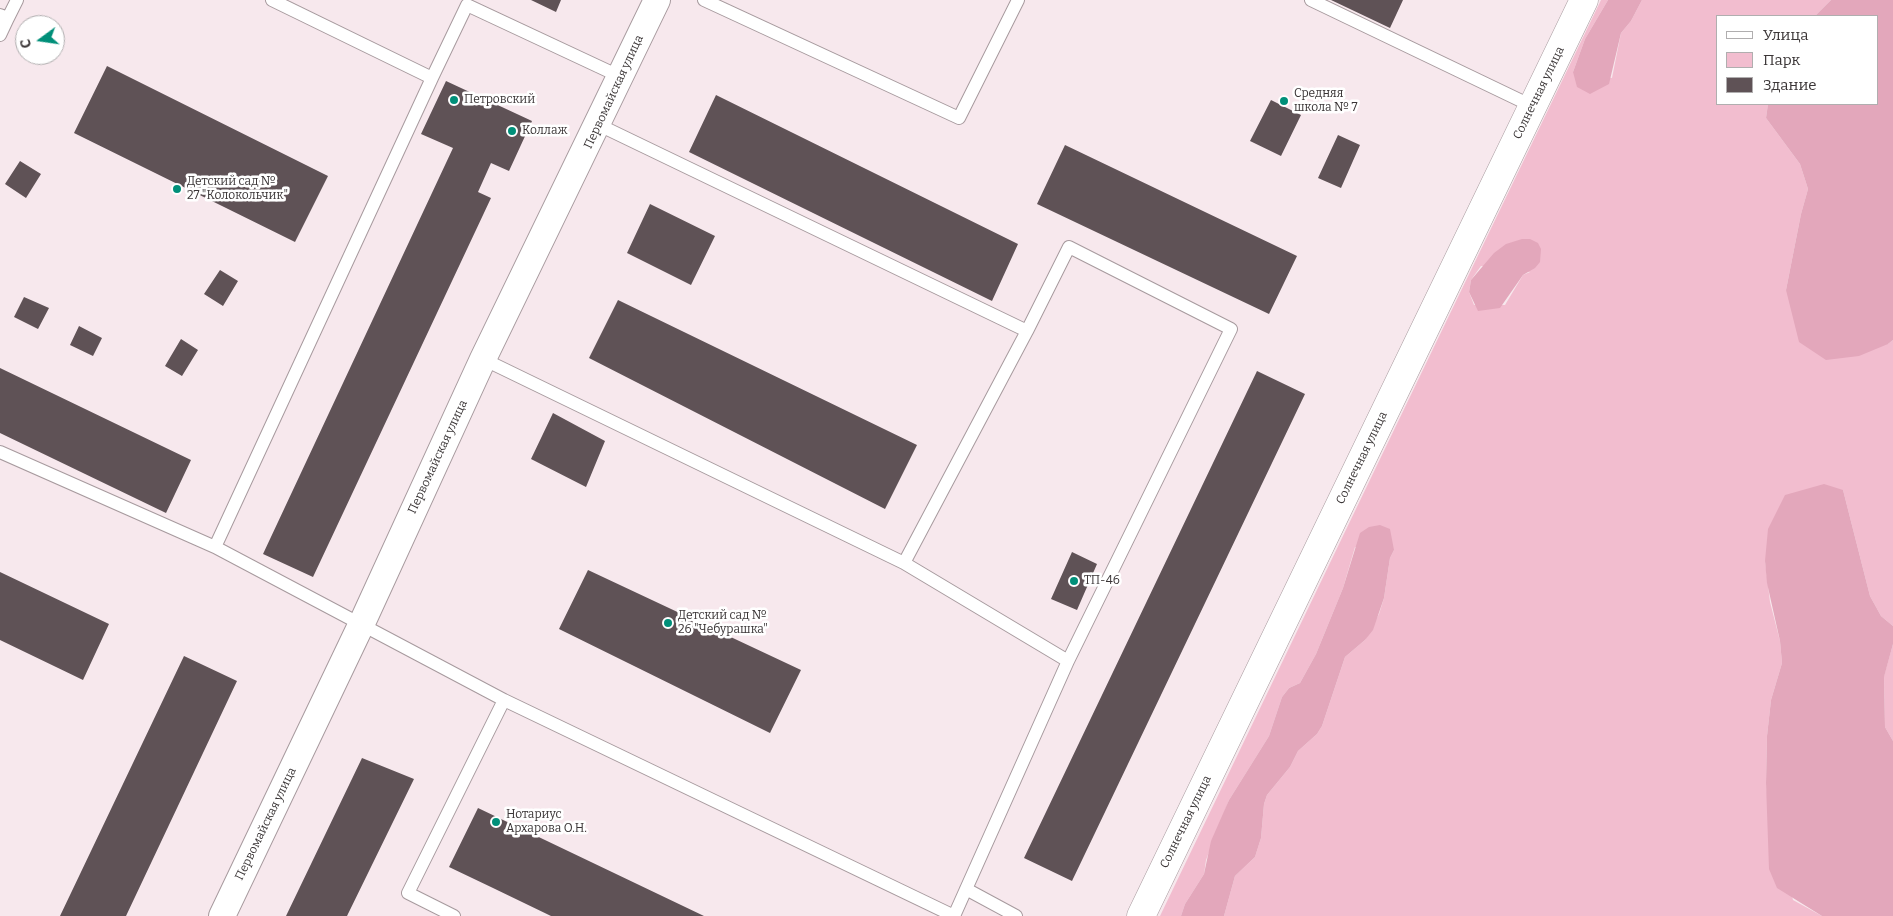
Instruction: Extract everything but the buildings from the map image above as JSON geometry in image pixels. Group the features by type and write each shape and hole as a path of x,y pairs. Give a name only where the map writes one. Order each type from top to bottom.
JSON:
{"street":[{"name":"Первомайская улица","path":"222,916 362,623 483,359 599,125 657,0"},
{"name":"Солнечная улица","path":"1141,916 1584,0"}],"lane":[{"path":"0,35 4,16 18,0"},
{"path":"272,0 432,78"},
{"path":"704,0 959,118 1018,0"},
{"path":"1311,0 1532,106"},
{"path":"216,548 432,78 469,3 622,77"},
{"path":"599,125 1027,331"},
{"path":"0,452 216,548 362,623 504,700 954,916 1068,661 1231,329 1069,247 1027,331 904,563"},
{"path":"483,359 904,563 1068,661"},
{"path":"454,916 408,893 504,700"},
{"path":"966,889 1016,916"}],"green space":[{"path":"1601,0 1608,0 1585,39 1573,72 1612,78 1621,33 1631,21 1642,0 1831,0 1816,15 1716,15 1716,105 1768,105 1766,118 1800,164 1808,189 1801,214 1786,290 1888,344 1893,340 1893,626 1881,616 1870,596 1843,490 1765,561 1770,602 1780,641 1782,663 1771,700 1767,736 1766,783 1768,803 1793,900 1822,916 1224,916 1235,876 1255,857 1261,838 1264,804 1267,795 1290,767 1298,751 1317,734 1322,726 1345,657 1365,640 1379,614 1384,598 1390,558 1394,550 1355,547 1343,588 1316,654 1300,683 1289,688 1282,697 1269,736 1229,800 1206,860 1204,874 1185,904 1181,916 1160,916","holes":["1481,266 1530,272 1523,275 1505,305 1474,305 1469,292 1471,280"]},
{"path":"1893,644 1893,741 1885,727 1884,676"}],"shaded area":[{"path":"1608,0 1642,0 1631,21 1621,33 1609,84 1590,94 1577,87 1573,72 1585,39"},
{"path":"1831,0 1893,0 1893,340 1859,356 1826,360 1799,342 1786,290 1801,214 1808,189 1800,164 1766,118 1768,105 1878,105 1878,15 1816,15"},
{"path":"1522,239 1530,239 1538,243 1541,249 1540,262 1535,268 1523,275 1500,308 1478,311 1469,292 1471,280 1494,253 1506,244"},
{"path":"1824,484 1843,490 1870,596 1881,616 1893,626 1893,644 1884,677 1885,727 1893,741 1893,916 1822,916 1777,888 1769,869 1766,783 1767,736 1771,700 1782,663 1780,641 1767,583 1765,561 1768,529 1785,495"},
{"path":"1380,525 1390,529 1394,550 1390,558 1384,598 1373,630 1365,640 1345,657 1322,726 1317,734 1298,751 1290,767 1267,795 1264,804 1261,838 1255,857 1235,876 1224,916 1181,916 1185,904 1204,874 1211,841 1229,800 1269,736 1282,697 1289,688 1300,683 1316,654 1343,588 1360,533 1369,527"}],"place":[{"name":"Петровский","path":"454,100"},
{"name":"Средняя школа № 7","path":"1284,101"},
{"name":"Коллаж","path":"512,131"},
{"name":"Детский сад № 27 \"Колокольчик\"","path":"177,189"},
{"name":"ТП-46","path":"1074,581"},
{"name":"Детский сад № 26 \"Чебурашка\"","path":"668,623"},
{"name":"Нотариус Архарова О.Н.","path":"496,822"}]}
